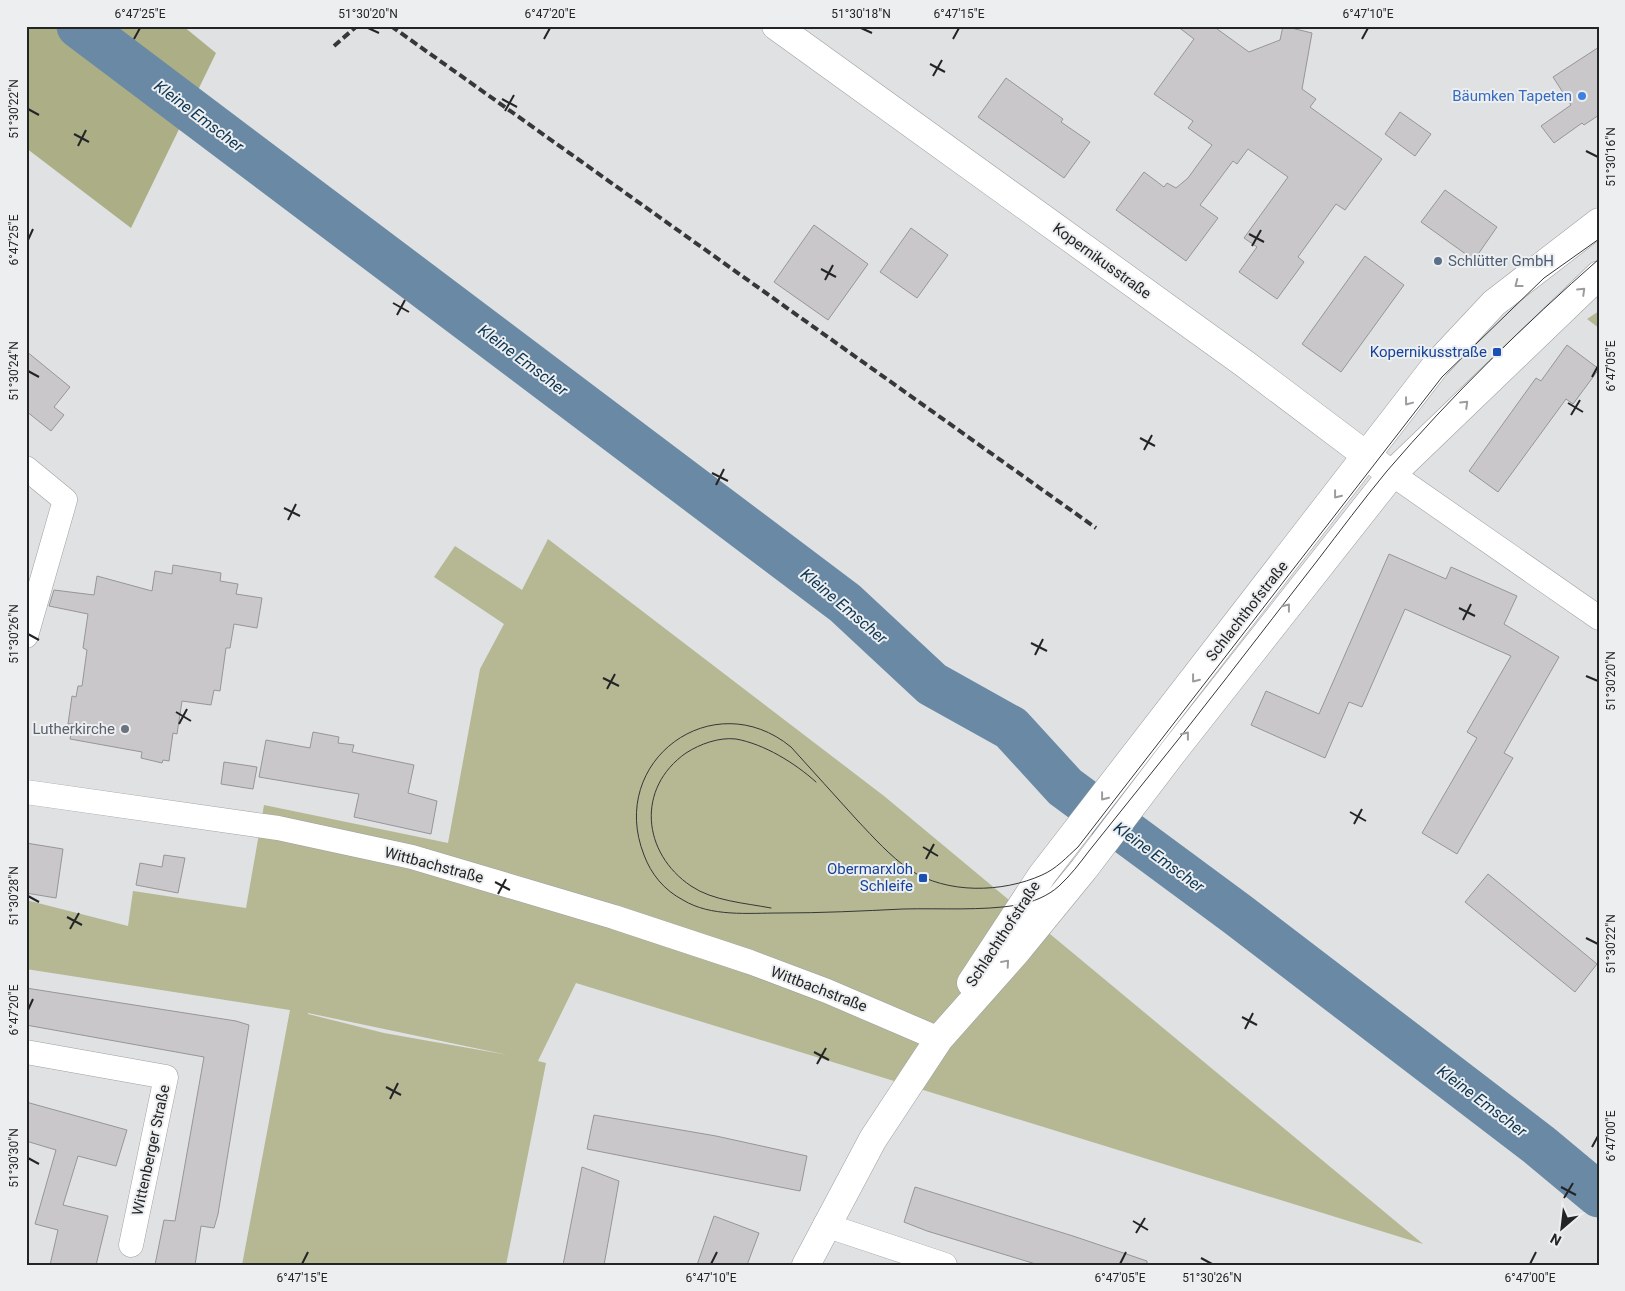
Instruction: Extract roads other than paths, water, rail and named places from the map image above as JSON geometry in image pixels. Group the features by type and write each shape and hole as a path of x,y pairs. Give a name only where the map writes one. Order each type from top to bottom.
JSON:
{"street":[{"name":"Kopernikusstraße","path":"776,26 1237,358 1392,474 1599,618"},
{"name":"Schlachthofstraße","path":"806,1265 825,1225 873,1139 939,1039 978,971 1060,853 1436,365 1481,314 1599,222"},
{"name":"Schlachthofstraße","path":"939,1039 1017,950 1084,869 1392,474 1599,275"},
{"path":"26,468 65,500 26,636"},
{"name":"Wittbachstraße","path":"26,792 278,828 412,857 614,917 750,962 828,991 939,1039"},
{"name":"Wittenberger Straße","path":"26,1052 166,1077 131,1245"},
{"path":"825,1225 945,1265"}],"waterway":[{"name":"Kleine Emscher","path":"79,26 845,603 932,684 1011,728 1065,787 1237,914 1539,1145 1599,1195"}],"tram line":[{"path":"1599,239 1544,278 1442,377 1078,847 1052,870 1026,881 992,888 957,887 925,878 910,870 882,846 791,747 761,729 730,724 700,728 674,742 654,763 640,789 636,821 644,855 650,869 664,886 683,900 705,909 730,913 811,913 990,908 1024,904 1055,890 1078,865 1205,706 1387,471 1489,361 1599,259"},
{"path":"771,908 730,901 709,895 691,886 675,872 663,856 655,839 651,820 653,802 659,784 670,767 686,753 710,742 723,739 736,739 768,750 789,761 816,782"}],"railway":[{"path":"334,46 357,26"},
{"path":"391,26 1096,528"}],"place":[{"name":"Bäumken Tapeten","path":"1582,96"},
{"name":"Schlütter GmbH","path":"1438,261"},
{"name":"Kopernikusstraße","path":"1497,352"},
{"name":"Lutherkirche","path":"125,729"},
{"name":"Obermarxloh Schleife","path":"923,878"}]}
